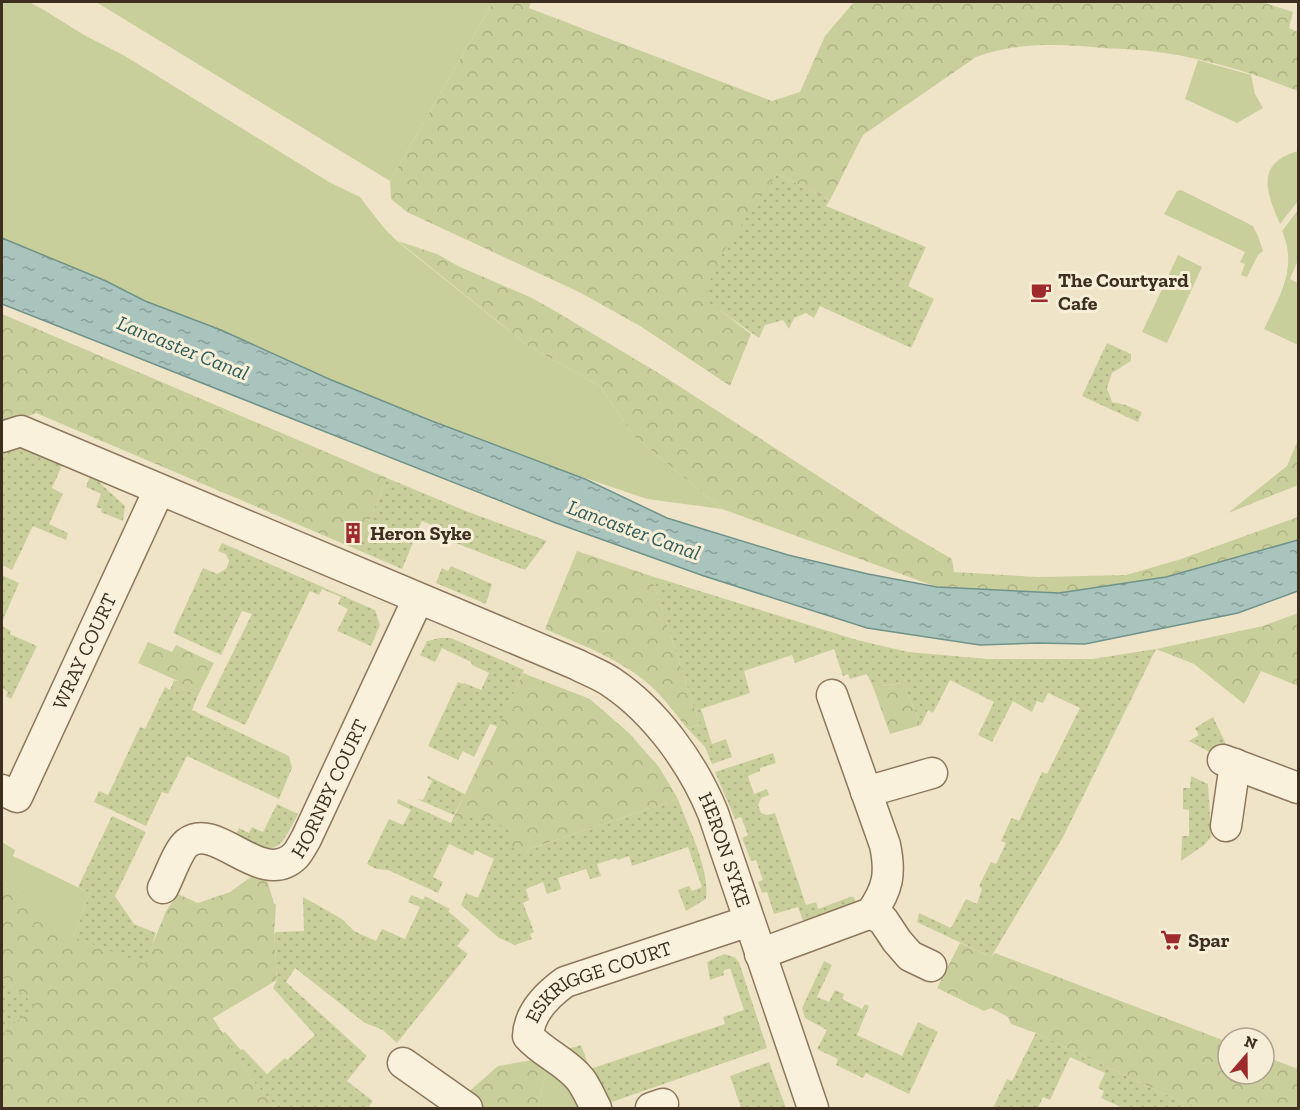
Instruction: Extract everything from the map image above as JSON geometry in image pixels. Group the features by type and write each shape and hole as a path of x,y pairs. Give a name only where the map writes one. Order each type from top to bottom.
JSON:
{"street":[{"name":"HERON SYKE","path":"11,434 159,490 578,665 611,682 636,702 681,751 702,786 813,1108"},
{"name":"WRAY COURT","path":"2,790 17,797 159,490"},
{"name":"HORNBY COURT","path":"163,888 183,848 194,840 202,838 215,842 270,866 289,860 297,854 338,773 418,599"},
{"path":"760,954 871,913 881,899 888,882 889,863 885,845 832,695"},
{"path":"1226,826 1229,762 1299,788"},
{"path":"866,792 932,772"},
{"path":"871,913 884,920 910,956 931,966"},
{"name":"ESKRIGGE COURT","path":"596,1108 579,1078 561,1061 538,1047 528,1036 528,1023 550,993 565,982 749,921"},
{"path":"403,1063 467,1108"}],"green space":[{"path":"2,2 29,2 44,10 84,35 125,56 329,182 360,197 397,241 527,345 600,386 633,435 722,509 647,499 532,460 329,379 2,238"},
{"path":"96,2 493,2 390,181"},
{"path":"493,2 531,2 529,8 772,101 800,92 825,36 854,2 1262,2 1293,12 1289,28 1298,32 1298,91 1220,65 1187,57 1145,51 1038,45 991,52 976,57 863,135 830,200 777,174 708,301 751,334 730,386 640,326 581,293 407,212 391,199 390,181"},
{"path":"1198,60 1251,75 1255,94 1263,108 1237,123 1185,99"},
{"path":"1298,151 1298,201 1280,224 1268,190 1270,171 1275,163 1284,156"},
{"path":"777,174 830,200 826,206 926,247 908,286 934,299 911,348 820,306 814,318 806,313 794,318 789,329 783,320 765,325 759,338 707,301 708,286 723,252"},
{"path":"1181,190 1253,226 1263,251 1258,255 1247,277 1241,275 1245,264 1240,262 1245,252 1164,214 1177,191"},
{"path":"1298,210 1298,260 1290,279 1298,283 1298,345 1264,329 1281,293 1288,269 1286,244 1282,231"},
{"path":"398,241 437,254 555,311 665,377 897,527 952,559 954,572 1038,577 1126,575 1178,560 1298,517 1298,540 1166,577 1059,593 937,587 722,509 633,435 600,386 527,345"},
{"path":"1178,255 1202,267 1167,343 1142,332"},
{"path":"2,314 387,478 358,550 36,413 2,426"},
{"path":"1107,343 1131,354 1131,361 1112,373 1107,388 1112,402 1142,412 1138,422 1082,396"},
{"path":"1298,440 1298,485 1228,513 1287,466"},
{"path":"21,446 44,449 100,475 98,481 125,506 123,521 101,512 102,509 96,507 101,494 86,487 91,473 64,461 52,488 63,494 49,524 68,533 66,540 33,526 12,570 2,565 2,452"},
{"path":"387,478 547,541 525,570 453,542 456,535 422,521 402,569 358,550"},
{"path":"222,543 375,610 380,625 371,646 337,631 348,609 338,604 341,597 322,589 319,595 310,591 245,725 206,707 252,614 242,611 221,655 173,633 203,568 217,574 226,569 229,561 226,554 218,551"},
{"path":"577,551 651,576 700,725 687,728 658,693 630,670 602,654 545,629"},
{"path":"451,566 492,584 486,604 436,583 442,568 448,571"},
{"path":"2,575 19,583 2,622"},
{"path":"651,576 857,640 908,652 988,659 1092,659 1156,649 1063,837 991,957 917,922 919,913 951,928 966,899 977,904 982,889 979,886 991,862 996,864 1006,843 1001,841 1011,819 1019,821 1042,772 1047,774 1080,708 1048,693 1043,703 1037,701 1032,712 1013,701 992,742 978,735 994,702 950,680 933,713 928,710 921,725 903,683 873,687 867,674 850,679 848,674 843,676 834,649 795,663 792,655 744,671 750,693 701,709 712,744 726,739 732,757 712,764 705,747 687,728 700,725"},
{"path":"1298,613 1298,686 1261,671 1244,704 1194,664 1156,649 1263,626"},
{"path":"2,626 11,631 10,634 37,646 11,699 6,696 8,692 2,688"},
{"path":"451,638 524,670 498,727 490,724 474,757 463,751 458,760 428,746 458,682 481,690 489,673 442,648 435,662 420,655 427,641"},
{"path":"148,642 172,652 176,645 214,663 198,695 177,686 178,681 138,663"},
{"path":"523,673 590,699 629,733 659,767 678,799 529,849 527,853 451,823"},
{"path":"174,680 178,682 177,686 198,695 192,710 289,756 292,768 279,799 187,756 168,794 162,792 146,826 94,802 99,791 108,795 140,727 145,729 165,687 170,690"},
{"path":"903,683 921,725 890,734 873,687"},
{"path":"1213,717 1226,744 1211,753 1189,741 1199,735 1195,728"},
{"path":"773,753 776,763 760,768 760,771 748,776 754,794 767,789 769,795 761,798 758,805 761,813 767,815 775,813 806,905 816,902 818,909 853,896 859,908 803,921 798,907 774,914 767,892 762,893 758,882 763,880 756,860 751,861 742,838 748,835 741,817 735,819 715,772"},
{"path":"428,776 465,794 454,815 417,799 423,800 432,781 427,778"},
{"path":"1191,776 1208,784 1211,837 1204,845 1181,861 1182,836 1189,836 1189,810 1183,809 1183,788 1190,788"},
{"path":"398,799 451,823 478,814 508,829 512,846 527,853 529,849 678,799 702,862 706,899 686,911 678,890 689,886 692,891 702,887 688,847 632,866 629,856 618,860 616,858 597,864 601,876 590,879 586,869 558,878 561,889 547,894 543,882 526,889 529,900 523,903 534,932 530,934 532,939 515,945 499,938 461,905 466,893 478,898 494,859 475,850 473,855 449,844 433,877 443,882 438,893 388,870 376,869 367,864 389,819 403,825 411,810 397,803"},
{"path":"277,804 298,814 280,844 268,848 235,837 239,828 249,833 252,827 263,832"},
{"path":"112,816 146,832 115,896 134,924 156,933 146,964 73,937 90,893 78,887"},
{"path":"2,842 15,850 13,856 90,893 73,937 2,880"},
{"path":"255,874 267,879 274,904 276,904 274,934 277,980 213,1018 253,1081 278,1108 2,1108 2,1034 34,1005 2,977 2,880 73,936 145,963 166,911 178,894 198,903 230,892"},
{"path":"411,895 423,900 425,896 450,909 448,911 470,930 457,946 468,954 397,1043 383,1030 365,1023 295,968 286,982 367,1056 347,1081 373,1101 368,1108 278,1108 253,1081 222,1033 225,1032 267,1074 315,1035 273,988 277,980 274,934 304,931 303,897 342,919 354,931 376,941 382,929 405,939 420,907 408,902"},
{"path":"960,943 991,957 995,953 1216,1037 1216,1086 1276,1086 1276,1061 1298,1069 1298,1108 1194,1108 1036,1033 1011,1024 1008,1017 991,1008 984,1011 937,988"},
{"path":"724,954 734,957 739,962 767,1048 606,1104 561,1051 581,1045 590,1069 725,1024 723,1017 744,1010 730,968 723,971 724,975 710,980 707,962"},
{"path":"824,961 832,965 817,997 829,1002 835,990 844,994 842,999 862,1009 865,1004 869,1006 857,1035 902,1056 918,1022 938,1032 909,1094 866,1073 863,1078 836,1065 838,1059 817,1049 827,1030 805,1018 802,1008"},
{"path":"2,977 35,1005 2,1034"},
{"path":"1036,1033 1194,1108 1123,1108 1101,1098 1104,1091 1098,1088 1105,1073 1070,1057 1050,1100 1043,1097 1038,1108 993,1108 1007,1079 1012,1081"},
{"path":"532,1060 546,1071 538,1108 485,1108 465,1095 498,1066"},
{"path":"769,1062 786,1108 741,1108 730,1076"},
{"path":"555,1069 587,1108 538,1108 546,1071"}],"water":[{"name":"Lancaster Canal","path":"2,238 106,281 145,301 221,330 329,379 585,479 667,518 788,555 937,587 1059,593 1166,577 1298,540 1298,591 1238,613 1085,644 980,645 867,628 704,576 556,523 2,304"}],"place":[{"name":"The Courtyard Cafe","path":"1041,292"},
{"name":"Heron Syke","path":"353,533"},
{"name":"Spar","path":"1171,940"}]}
